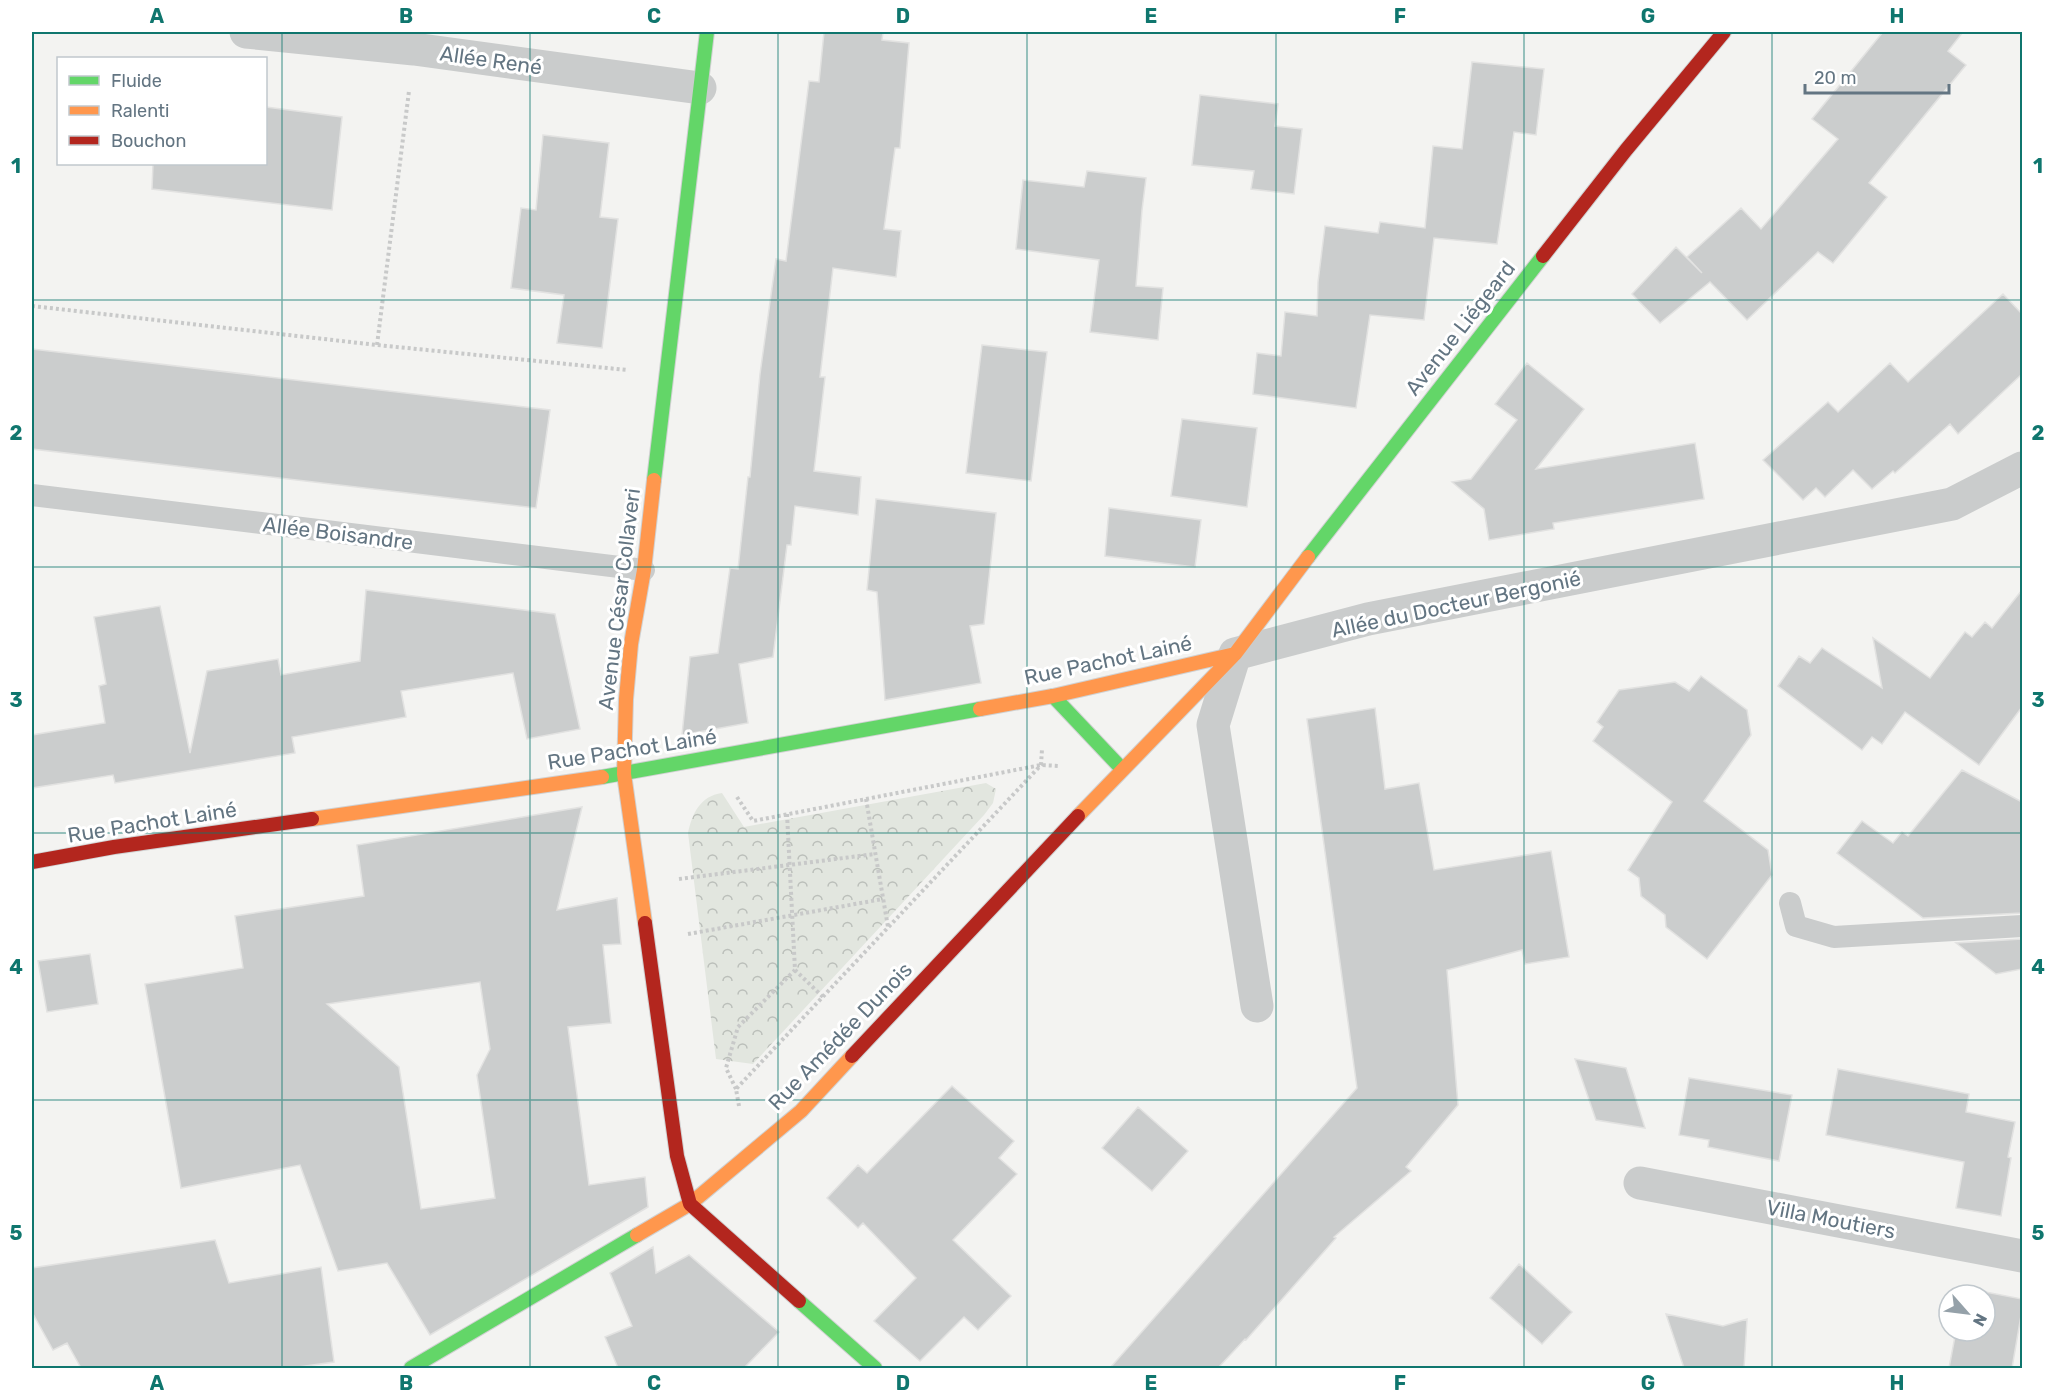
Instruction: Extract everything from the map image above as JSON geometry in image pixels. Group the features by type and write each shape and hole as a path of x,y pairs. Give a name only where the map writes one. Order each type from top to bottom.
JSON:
{"street":[{"name":"Allée René","path":"246,32 414,49 700,88"},
{"name":"Avenue César Collaveri","path":"690,1204 677,1156 624,774 626,699 631,644 644,570 706,32"},
{"name":"Avenue Liégeard","path":"1235,654 1324,536 1626,150 1724,32"},
{"name":"Allée du Docteur Bergonié","path":"1235,654 1368,619 1952,504 2022,468"},
{"name":"Rue Pachot Lainé","path":"32,862 114,847 624,774 1046,697 1235,654"},
{"name":"Rue Amédée Dunois","path":"411,1368 690,1204 801,1111 1121,771 1235,654"},
{"path":"1235,654 1213,725 1257,1006"},
{"path":"1046,697 1092,739 1121,771"},
{"name":"Villa Moutiers","path":"1640,1183 2022,1256"},
{"path":"690,1204 875,1368"}],"lane":[{"name":"Allée Boisandre","path":"32,495 644,570"},
{"path":"1790,903 1796,926 1834,937 2022,926"}],"path":[{"path":"376,345 414,49"},
{"path":"32,306 376,345 666,374"},
{"path":"736,1089 1041,765 1046,697"},
{"path":"714,757 753,821 1041,765 1121,771"},
{"path":"866,798 888,927"},
{"path":"787,814 795,970 823,997"},
{"path":"677,879 875,855"},
{"path":"686,934 883,899"},
{"path":"750,1154 736,1089 726,1068 738,1027 795,970"}],"green space":[{"path":"986,783 996,789 993,803 984,815 753,1064 716,1059 688,833 698,807 708,798 722,793 744,827"}],"building":[{"path":"824,32 883,32 882,40 909,43 900,148 895,148 884,229 901,231 896,277 833,268 820,377 825,377 814,471 861,477 858,515 795,506 791,545 787,545 773,657 739,664 748,723 682,735 690,657 718,653 730,568 738,569 760,374 776,259 786,261 809,81 819,82"},
{"path":"1883,32 1963,32 1948,51 1966,65 1869,183 1887,197 1833,263 1818,252 1747,320 1710,282 1660,323 1632,294 1676,247 1702,273 1687,257 1741,208 1761,229 1838,139 1812,119"},
{"path":"1472,62 1544,69 1536,135 1514,132 1497,244 1434,238 1424,320 1370,315 1356,408 1253,394 1257,353 1281,356 1285,312 1317,316 1318,282 1325,226 1378,233 1380,222 1425,228 1433,146 1462,149"},
{"path":"1200,95 1278,104 1275,126 1302,129 1294,194 1251,189 1254,171 1192,165"},
{"path":"267,107 342,117 332,210 152,189 153,165 267,165"},
{"path":"543,135 609,143 600,217 618,219 602,348 557,343 564,295 511,288 521,208 536,210"},
{"path":"1087,171 1146,178 1136,286 1163,288 1158,340 1090,332 1099,260 1016,249 1023,180 1084,187"},
{"path":"2003,294 2022,314 2022,374 1958,434 1950,424 1895,473 1893,471 1872,489 1853,470 1825,497 1816,488 1803,500 1763,460 1828,402 1838,412 1890,363 1908,382"},
{"path":"982,345 1047,352 1031,481 966,473"},
{"path":"32,349 550,410 536,508 32,449"},
{"path":"1527,363 1584,409 1536,469 1695,443 1704,499 1553,523 1554,529 1489,540 1484,509 1452,482 1471,479 1517,420 1495,404"},
{"path":"1182,419 1257,428 1247,507 1171,496"},
{"path":"876,499 996,513 984,624 970,626 981,683 885,700 877,592 867,590"},
{"path":"1109,508 1201,520 1195,567 1105,556"},
{"path":"366,590 555,614 580,729 527,739 513,673 401,691 406,717 292,737 295,753 115,783 113,775 32,788 32,735 105,723 99,686 106,684 94,617 160,606 190,753 207,671 278,659 281,675 360,661"},
{"path":"2022,590 2022,707 1979,765 1905,712 1882,744 1872,737 1862,750 1778,686 1799,656 1810,663 1822,648 1882,688 1873,638 1930,678 1965,632 1972,637 1985,622 1992,628"},
{"path":"1701,676 1747,710 1751,735 1704,801 1768,850 1772,875 1707,959 1666,927 1665,915 1641,896 1639,878 1628,870 1672,802 1593,741 1603,727 1597,722 1619,690 1675,682 1689,691"},
{"path":"1375,708 1385,789 1419,783 1434,870 1551,851 1569,957 1525,964 1522,950 1447,970 1458,1105 1406,1167 1411,1171 1334,1237 1336,1238 1246,1340 1218,1368 1110,1368 1357,1088 1307,719"},
{"path":"1962,770 2022,802 2022,913 1923,918 1837,853 1862,821 1893,843 1902,832 1908,836"},
{"path":"582,807 557,910 617,898 621,944 603,945 611,1023 568,1027 589,1185 645,1177 648,1207 430,1335 387,1263 338,1271 300,1165 181,1188 145,984 243,968 235,916 364,896 357,845","holes":["480,982 490,1049 477,1075 495,1198 421,1209 399,1067 327,1004"]},
{"path":"2022,939 2022,969 1996,974 1956,943"},
{"path":"90,954 98,1004 47,1012 38,961"},
{"path":"1575,1059 1626,1068 1645,1128 1596,1120"},
{"path":"1838,1069 1969,1094 1966,1112 2015,1122 2001,1216 1956,1208 1964,1162 1826,1135"},
{"path":"1689,1078 1792,1095 1779,1161 1708,1147 1709,1140 1679,1135"},
{"path":"952,1086 1014,1141 999,1158 1017,1174 953,1240 1011,1296 978,1330 964,1317 920,1361 874,1321 916,1278 863,1223 858,1228 827,1198 858,1165 867,1173"},
{"path":"1138,1107 1188,1151 1152,1191 1102,1148"},
{"path":"215,1240 229,1283 321,1267 334,1362 291,1368 81,1368 67,1343 53,1350 32,1312 32,1268"},
{"path":"653,1247 656,1273 689,1255 779,1332 744,1368 618,1368 605,1337 632,1326 610,1273"},
{"path":"1519,1264 1572,1312 1542,1344 1490,1298"},
{"path":"1997,1294 2022,1299 2012,1368 1949,1368 1954,1343 1997,1343"},
{"path":"1666,1314 1723,1326 1747,1319 1744,1368 1684,1368"}],"traffic: fast":[{"path":"654,480 707,32"},
{"path":"1308,557 1543,256"},
{"path":"1053,696 1122,769"},
{"path":"602,777 980,709"},
{"path":"411,1368 637,1235"},
{"path":"799,1301 875,1368"}],"traffic: slow":[{"path":"645,923 624,774 626,699 631,644 644,570 654,480"},
{"path":"1078,816 1235,654 1308,557"},
{"path":"980,709 1053,696 1235,654"},
{"path":"312,819 602,777"},
{"path":"637,1235 690,1204 801,1111 852,1056"}],"traffic: jam":[{"path":"1543,256 1626,150 1724,32"},
{"path":"852,1056 1078,816"},
{"path":"32,862 114,847 312,819"},
{"path":"645,923 677,1156 690,1204 799,1301"}]}
